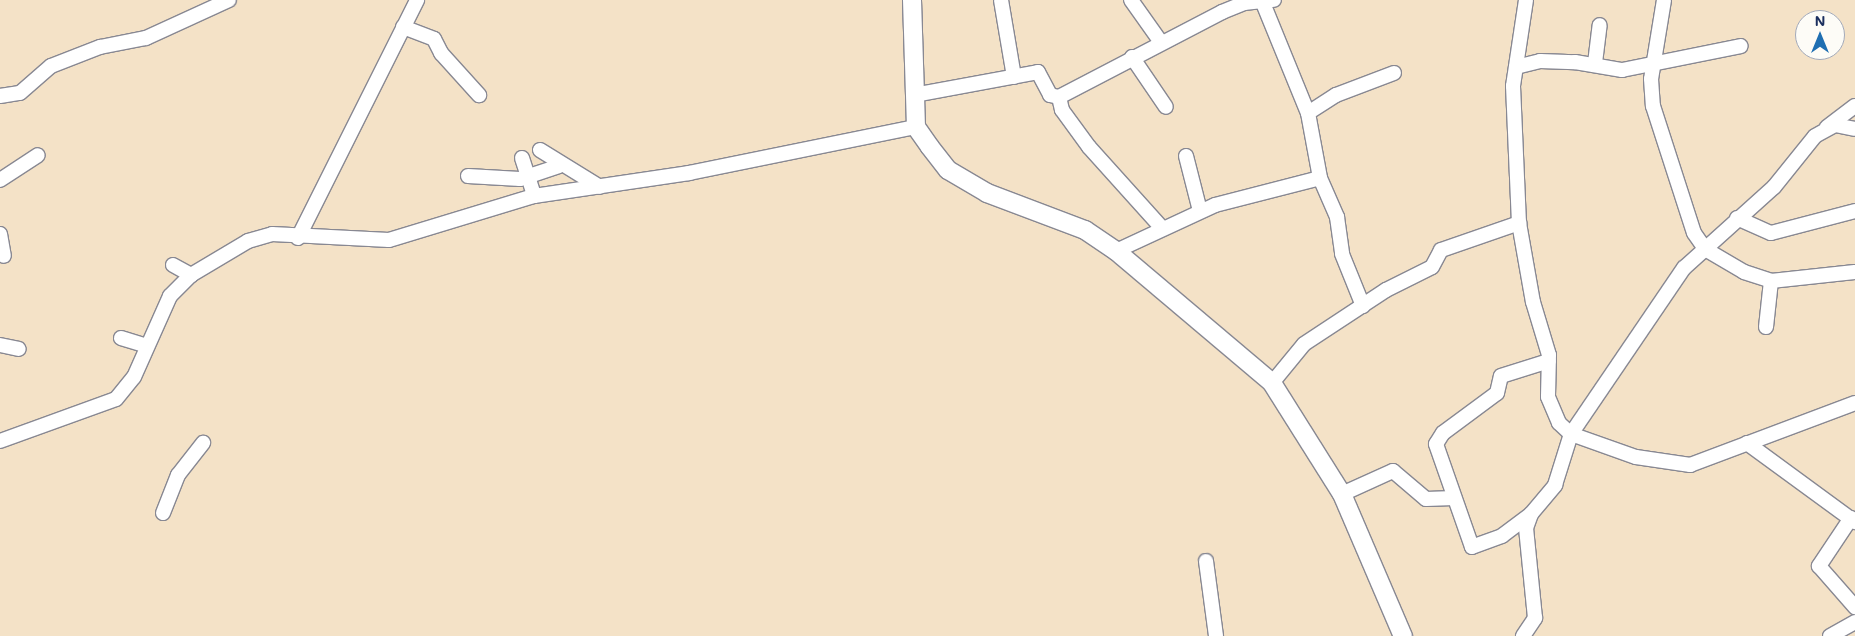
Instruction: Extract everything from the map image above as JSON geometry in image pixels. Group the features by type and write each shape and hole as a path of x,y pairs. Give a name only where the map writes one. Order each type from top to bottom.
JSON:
{"main road":[{"path":"912,0 916,127 948,170 986,192 1085,230 1116,251 1272,383 1342,494 1403,636"}],"street":[{"path":"0,96 20,93 51,66 100,47 146,38 229,0"},
{"path":"298,238 417,0"},
{"path":"1000,0 1014,77"},
{"path":"1131,0 1160,41"},
{"path":"1526,0 1516,67 1520,223 1549,362 1548,397 1556,418 1570,434 1669,465 1709,461 1747,443 1855,403"},
{"path":"1664,0 1654,61 1653,106 1684,211 1705,249 1744,272 1771,281 1855,272"},
{"path":"914,95 1038,72 1050,95 1059,97 1160,41 1244,3 1269,1 1308,113 1320,178 1337,217 1342,254 1363,306"},
{"path":"1595,64 1600,25"},
{"path":"403,27 434,39 441,53 479,95"},
{"path":"1516,67 1540,61 1595,64 1622,70 1654,61 1740,46"},
{"path":"1132,57 1166,108"},
{"path":"1308,113 1336,95 1394,73"},
{"path":"1059,97 1062,110 1089,147 1162,228"},
{"path":"1549,362 1501,376 1498,393 1438,438 1436,444 1472,547 1502,536 1531,514 1555,485 1570,434 1684,268 1737,218 1774,187 1827,127 1855,106"},
{"path":"1827,127 1840,124 1855,129"},
{"path":"0,441 116,399 134,377 170,296 191,275 248,241 272,234 298,238 389,240 534,196 600,187 916,127"},
{"path":"540,150 559,166 575,170 600,187"},
{"path":"0,180 38,155"},
{"path":"1186,156 1200,211"},
{"path":"522,158 534,196"},
{"path":"468,176 528,176 559,166"},
{"path":"1116,251 1200,211 1320,178"},
{"path":"1737,218 1770,232 1855,211"},
{"path":"1272,383 1304,344 1363,306 1432,267 1441,250 1520,223"},
{"path":"0,234 6,255"},
{"path":"172,265 191,275"},
{"path":"1766,328 1771,281"},
{"path":"122,338 148,346"},
{"path":"0,345 19,349"},
{"path":"1747,443 1853,520 1819,566 1855,607"},
{"path":"163,513 178,475 203,444"},
{"path":"1342,494 1397,472 1423,498 1454,498"},
{"path":"1523,636 1535,618 1526,528 1531,514"},
{"path":"1206,561 1216,636"},
{"path":"1830,636 1855,622"}]}
